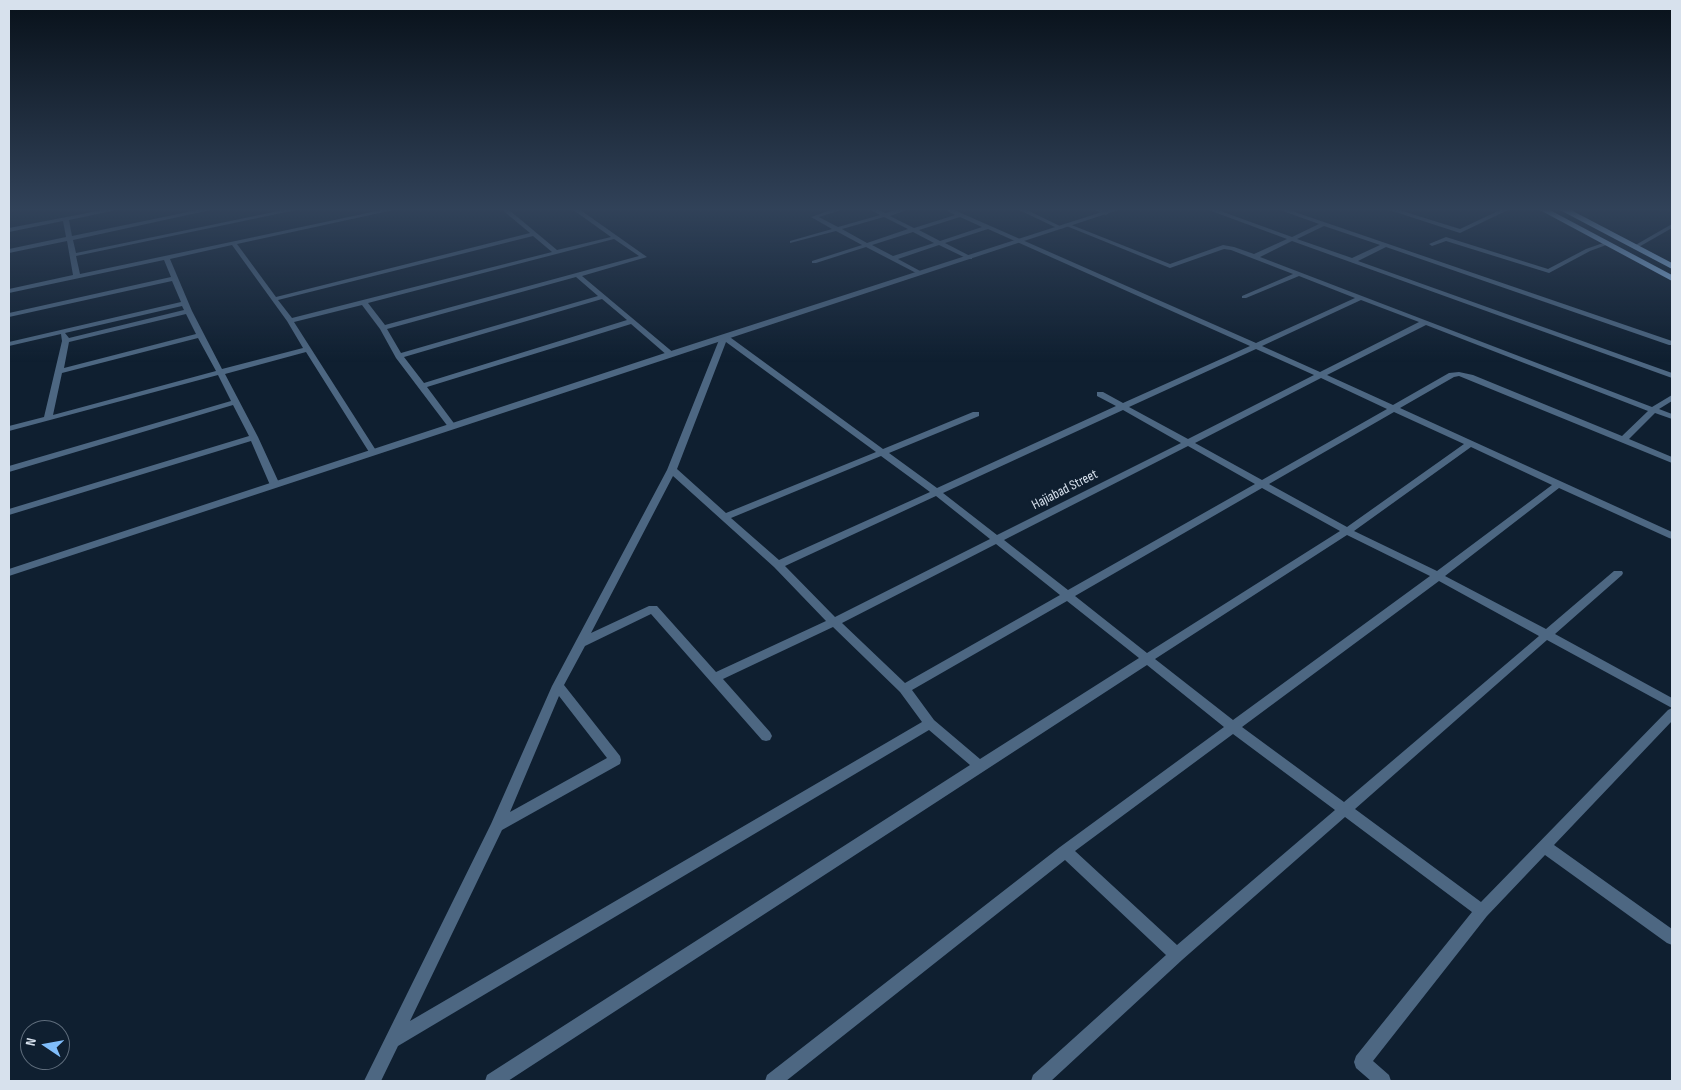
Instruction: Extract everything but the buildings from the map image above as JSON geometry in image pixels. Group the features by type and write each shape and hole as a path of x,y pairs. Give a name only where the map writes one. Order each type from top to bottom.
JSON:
{"highway":[{"path":"1637,260 1672,278"},
{"path":"1660,260 1672,266"}],"street":[{"path":"75,260 77,277"},
{"path":"9,291 157,260"},
{"path":"167,260 187,307 254,437 275,485"},
{"path":"246,260 290,322 373,452"},
{"path":"274,299 431,260"},
{"path":"290,322 530,260"},
{"path":"382,328 633,260"},
{"path":"814,262 820,260"},
{"path":"896,260 920,273"},
{"path":"9,573 671,354 964,260"},
{"path":"1062,260 1672,536"},
{"path":"1154,260 1170,266 1187,260"},
{"path":"1265,260 1672,417"},
{"path":"1349,260 1672,376"},
{"path":"1427,260 1672,343"},
{"path":"1513,260 1549,271 1570,260"},
{"path":"1244,297 1300,274"},
{"path":"577,275 671,354"},
{"path":"9,315 176,278"},
{"path":"399,356 602,296"},
{"path":"778,565 1362,297"},
{"path":"364,303 399,356 452,426"},
{"path":"9,344 187,307"},
{"path":"66,341 187,307"},
{"path":"422,386 632,321"},
{"name":"Hajiabad Street","path":"715,678 834,622 1426,322"},
{"path":"48,418 66,341 63,332"},
{"path":"59,372 201,335"},
{"path":"724,337 938,493 1232,726 1482,911"},
{"path":"372,1081 497,826 558,686 672,470 724,337"},
{"path":"9,429 307,349"},
{"path":"904,689 1395,410 1452,375 1459,374 1672,460"},
{"path":"1100,394 1347,531 1438,576 1672,703"},
{"path":"1623,440 1653,410 1672,397"},
{"path":"9,469 235,402"},
{"path":"724,517 976,414"},
{"path":"9,512 254,437"},
{"path":"493,1081 979,766 1347,531 1470,444"},
{"path":"672,470 778,565 904,689 930,723 979,766"},
{"path":"773,1081 1065,850 1560,484"},
{"path":"1040,1081 1177,955 1618,573"},
{"path":"581,643 653,609 766,736"},
{"path":"497,826 615,760 558,686"},
{"path":"1383,1081 1362,1062 1482,911 1672,713"},
{"path":"391,1040 930,723"},
{"path":"1545,847 1672,938"},
{"path":"1065,850 1177,955"}]}
